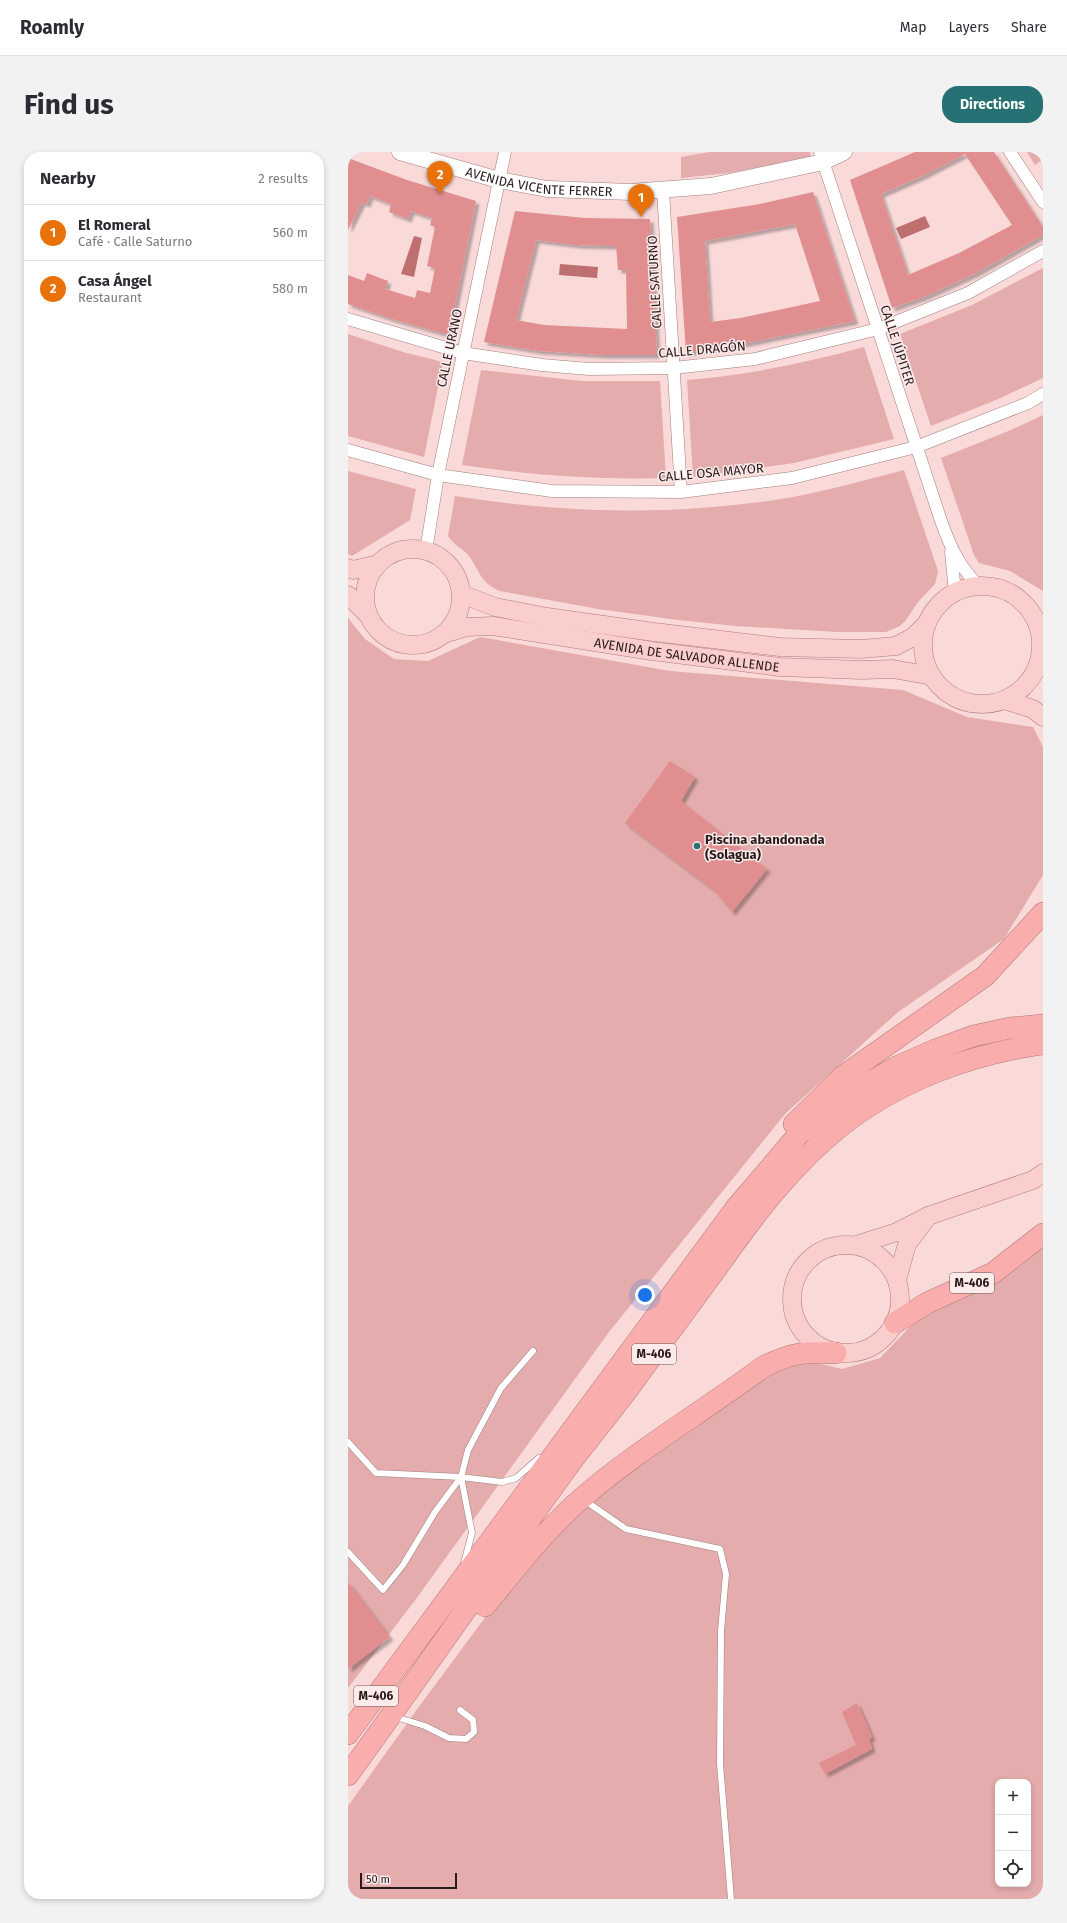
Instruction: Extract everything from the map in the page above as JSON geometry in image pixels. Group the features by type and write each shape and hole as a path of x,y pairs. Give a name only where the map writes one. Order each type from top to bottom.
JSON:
{"highway":[{"path":"403,1658 426,1618 690,1245 774,1144 842,1076 985,976 1043,913"},
{"name":"M-406","path":"348,1734 735,1209 798,1136 860,1088 896,1067 935,1050 973,1036 1010,1028 1043,1025"},
{"name":"M-406","path":"349,1773 571,1464 627,1392 743,1232 798,1164 842,1125 880,1099 928,1075 972,1059 1010,1048 1043,1044"},
{"name":"M-406","path":"895,1323 927,1303 993,1273 1043,1234"},
{"path":"349,1773 398,1718 466,1627 545,1533 582,1498 631,1459 764,1367 782,1358 802,1352 836,1353"}],"main road":[{"name":"AVENIDA VICENTE FERRER","path":"400,152 499,180 547,189 631,192 711,186 844,152"},
{"path":"348,595 369,616 377,629 388,638 402,644 417,645 431,642 444,634 454,622 460,608 461,594 458,579 450,567 439,557 426,551 413,549 400,551 388,556 378,564 370,576 366,589 366,603 369,616"},
{"path":"348,568 353,570 378,564"},
{"path":"978,585 996,587 1013,594 1035,607 1035,617 1040,631 1042,645 1041,670 1019,692 1004,700 988,704 971,704 942,689 932,676 925,659 923,641 927,623 934,610 943,600 955,592 978,585"},
{"name":"AVENIDA DE SALVADOR ALLENDE","path":"461,594 495,607 547,617 654,632 780,647 861,649 896,646 913,637 927,623"},
{"name":"AVENIDA DE SALVADOR ALLENDE","path":"444,634 467,627 493,626 652,652 780,667 893,669 932,676"},
{"path":"1004,700 1033,709 1043,717"},
{"path":"856,1245 897,1232 928,1216 1021,1185 1033,1180 1043,1173"},
{"path":"898,1280 888,1264 874,1252 856,1245 839,1244 818,1252 809,1259 798,1272 792,1288 792,1306 796,1322 803,1332 819,1347 836,1353 853,1353 870,1348 885,1338 895,1323 900,1309 898,1280 907,1244 928,1216"}],"street":[{"name":"CALLE URANO","path":"426,551 438,475 505,152"},
{"path":"1010,152 1043,202"},
{"name":"CALLE JÚPITER","path":"821,157 916,447 951,547 964,571 978,585"},
{"name":"CALLE SATURNO","path":"663,190 681,492"},
{"name":"CALLE DRAGÓN","path":"348,319 463,353 542,365 574,368 674,368 755,359 878,329 968,293 1043,251"},
{"name":"CALLE OSA MAYOR","path":"348,450 438,475 552,491 681,492 792,478 916,447 1028,403 1043,394"},
{"name":"CALLE JÚPITER","path":"951,547 955,592"}],"lane":[{"path":"348,1552 383,1590 403,1565 434,1512 461,1477 468,1450 501,1388 533,1351"},
{"path":"348,1442 376,1473 461,1477 502,1482 516,1478 539,1458"},
{"path":"461,1477 472,1533 464,1564"},
{"path":"582,1498 626,1529 720,1549 726,1574 721,1631 720,1764 731,1899"},
{"path":"398,1718 425,1726 449,1738 466,1739 474,1732 473,1720 460,1710"}],"shaded area":[{"path":"710,152 810,152 811,157 729,173 681,178 681,157"},
{"path":"1027,152 1043,152 1043,159 1035,165"},
{"path":"925,216 930,227 901,239 896,228"},
{"path":"414,236 422,238 414,277 401,274"},
{"path":"560,264 598,267 597,278 559,275"},
{"path":"1043,268 1043,378 996,400 931,426 900,334 972,305"},
{"path":"348,334 403,352 443,362 424,457 348,436"},
{"path":"864,347 894,439 794,463 693,477 687,380 776,368"},
{"path":"481,370 582,381 660,381 666,478 564,476 513,472 462,465"},
{"path":"1043,415 1043,591 1010,571 979,563 974,555 941,458 1011,430"},
{"path":"904,470 938,571 935,584 919,601 905,621 900,626 886,632 837,632 736,626 678,620 598,609 500,591 493,588 484,580 469,556 448,536 455,496 495,502 575,509 695,509 775,500 808,494"},
{"path":"348,471 416,489 410,520 352,556 348,554"},
{"path":"348,618 365,639 394,659 428,661 480,637 670,671 903,690 967,717 1033,727 1043,747 1043,875 1004,939 898,1012 785,1114 609,1332 416,1599 348,1688"},
{"path":"1043,1244 1043,1899 348,1899 348,1806 418,1708 518,1573 577,1510 762,1375 808,1361 842,1369 880,1358 926,1310"}],"building":[{"path":"915,152 994,152 1043,227 1043,235 976,273 926,296 892,308 850,180","holes":["965,154 1012,225 959,253 908,275 881,194 922,176"]},
{"path":"348,158 407,180 476,201 449,335 392,319 348,304 348,275 364,281 367,273 388,281 385,289 415,298 417,290 430,293 435,268 427,266 435,227 430,225 432,218 411,211 408,219 389,212 391,204 370,196 367,204 362,202 348,230"},
{"path":"813,192 855,321 747,343 686,353 677,217 760,204","holes":["795,224 820,301 741,318 710,322 705,241"]},
{"path":"515,211 585,218 650,219 657,355 604,355 539,351 484,342","holes":["536,240 577,245 616,246 618,270 626,270 627,329 544,325 516,320"]},
{"name":"Piscina abandonada (Solagua)","path":"670,761 695,777 681,801 767,869 732,912 714,890 625,823"},
{"path":"348,1582 390,1637 348,1669"},
{"path":"857,1703 872,1737 869,1739 872,1749 825,1774 819,1763 856,1745 842,1712"}],"place":[{"name":"Casa Ángel","path":"440,194"},
{"name":"El Romeral","path":"641,217"},
{"name":"Piscina abandonada (Solagua)","path":"697,846"}]}
